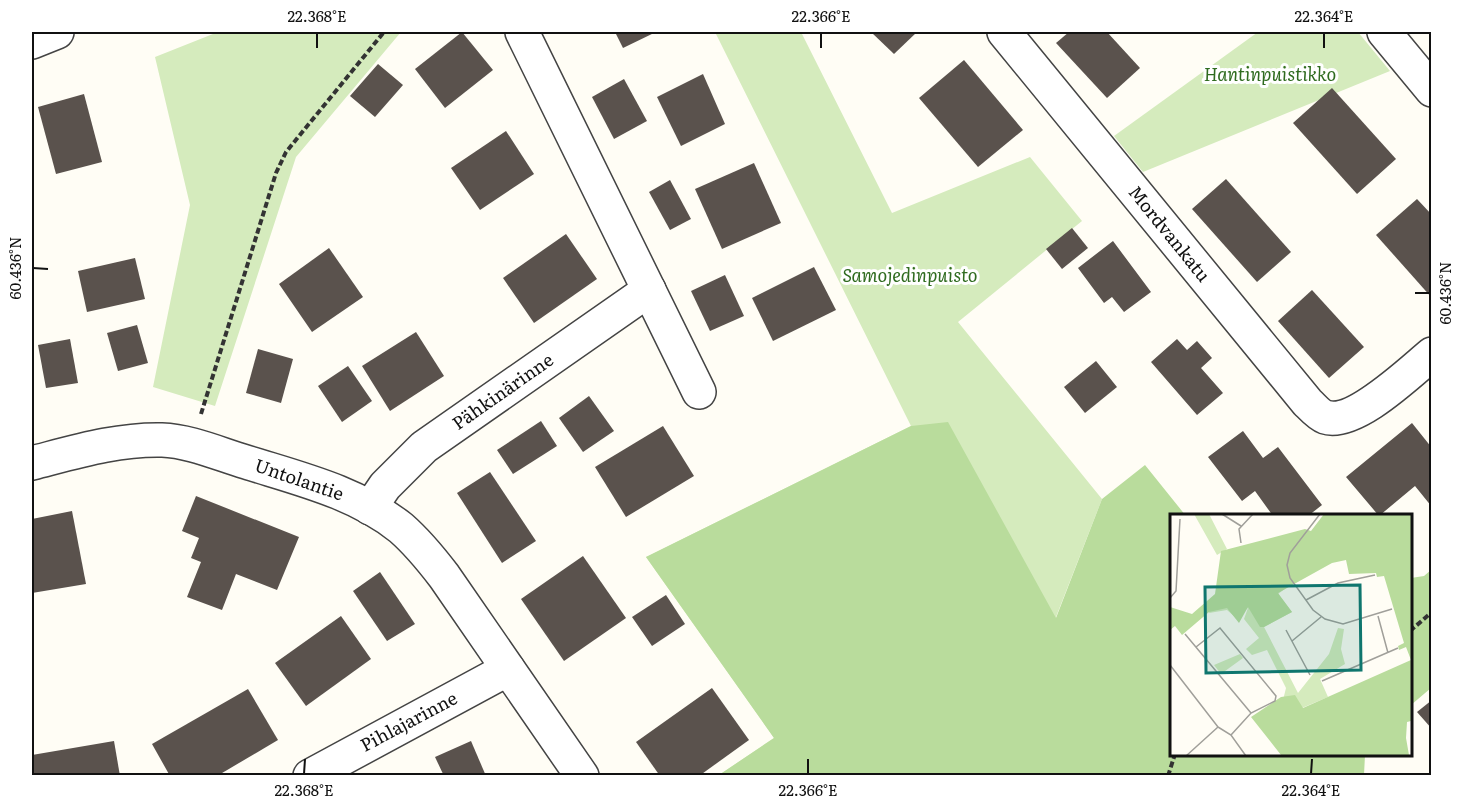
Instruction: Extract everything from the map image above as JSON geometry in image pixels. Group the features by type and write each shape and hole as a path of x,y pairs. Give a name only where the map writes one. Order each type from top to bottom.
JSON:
{"street":[{"path":"32,42 57,32"},
{"path":"522,32 699,392"},
{"name":"Mordvankatu","path":"1004,32 1307,402 1324,417 1346,418 1379,398 1431,354"},
{"path":"1384,32 1431,90"},
{"name":"Pähkinärinne","path":"370,508 391,479 424,447 649,290"},
{"name":"Untolantie","path":"32,463 110,443 165,440 191,445 336,490 370,508 401,529 424,551 444,576 582,776"},
{"name":"Pihlajarinne","path":"310,776 508,669"}],"path":[{"path":"191,445 276,173 286,152 384,32"},
{"path":"1412,629 1431,612"},
{"path":"1168,776 1174,756"}],"green space":[{"path":"218,32 401,32 296,157 215,406 153,387 190,205 155,57"},
{"name":"Samojedinpuisto","path":"715,32 801,32 892,213 1030,157 1082,221 958,322 1102,499 1056,617 1170,754 719,775 774,738 646,557 911,426"},
{"name":"Hantinpuistikko","path":"1258,32 1358,32 1390,71 1143,172 1114,136"},
{"path":"948,422 1056,618 1102,499 1145,465 1184,514 1170,514 1170,756 1365,756 1364,775 719,775 774,738 646,557 911,426"},
{"path":"1431,570 1431,688 1412,704 1412,578 1424,576"}],"building":[{"path":"462,32 493,70 445,108 415,69"},
{"path":"615,32 656,32 623,48"},
{"path":"871,32 917,32 894,54"},
{"path":"1069,32 1107,32 1140,68 1107,98 1056,43"},
{"path":"964,60 1023,130 978,167 919,98"},
{"path":"378,64 403,85 375,117 350,96"},
{"path":"703,74 725,124 681,146 657,97"},
{"path":"624,79 647,121 614,139 592,97"},
{"path":"1332,88 1396,159 1357,194 1293,123"},
{"path":"84,94 102,162 56,174 38,107"},
{"path":"506,131 534,174 480,210 451,168"},
{"path":"754,163 781,223 722,249 695,189"},
{"path":"1226,179 1291,252 1257,282 1192,209"},
{"path":"670,180 691,219 670,230 649,192"},
{"path":"1417,199 1432,215 1432,298 1376,235"},
{"path":"1072,228 1088,248 1062,269 1046,249"},
{"path":"566,234 597,279 534,323 503,278"},
{"path":"1113,241 1151,292 1124,312 1112,297 1104,303 1078,268"},
{"path":"329,248 363,297 312,332 279,284"},
{"path":"135,258 145,299 87,312 78,271"},
{"path":"814,267 836,310 773,341 752,298"},
{"path":"725,275 744,316 710,331 691,291"},
{"path":"1312,290 1364,347 1329,378 1278,321"},
{"path":"137,325 148,363 118,371 107,333"},
{"path":"416,332 444,376 390,411 362,366"},
{"path":"70,339 78,383 46,388 38,345"},
{"path":"1177,339 1187,350 1197,341 1212,358 1201,368 1223,393 1197,415 1151,362"},
{"path":"258,349 293,359 281,403 246,393"},
{"path":"1096,361 1117,387 1085,413 1064,387"},
{"path":"348,366 372,401 342,422 318,386"},
{"path":"589,396 614,431 583,452 559,418"},
{"path":"541,421 557,446 513,474 497,450"},
{"path":"1412,423 1432,448 1432,507 1415,486 1381,514 1377,514 1346,477"},
{"path":"663,426 694,476 626,517 595,467"},
{"path":"1243,431 1263,458 1278,447 1322,505 1311,514 1272,514 1255,491 1242,501 1208,457"},
{"path":"490,472 536,541 502,563 457,493"},
{"path":"196,496 299,537 277,590 236,574 222,610 187,597 201,562 191,558 199,538 182,531"},
{"path":"72,511 86,584 32,593 32,519"},
{"path":"583,556 626,618 564,661 521,599"},
{"path":"380,572 415,624 387,641 353,591"},
{"path":"666,595 685,624 652,646 632,617"},
{"path":"341,616 371,659 306,706 275,663"},
{"path":"712,688 749,740 699,776 660,776 636,742"},
{"path":"248,689 278,740 217,776 170,776 152,744"},
{"path":"1432,700 1432,729 1417,712"},
{"path":"114,741 120,776 32,776 32,755"},
{"path":"471,741 486,776 444,776 435,757"}]}
